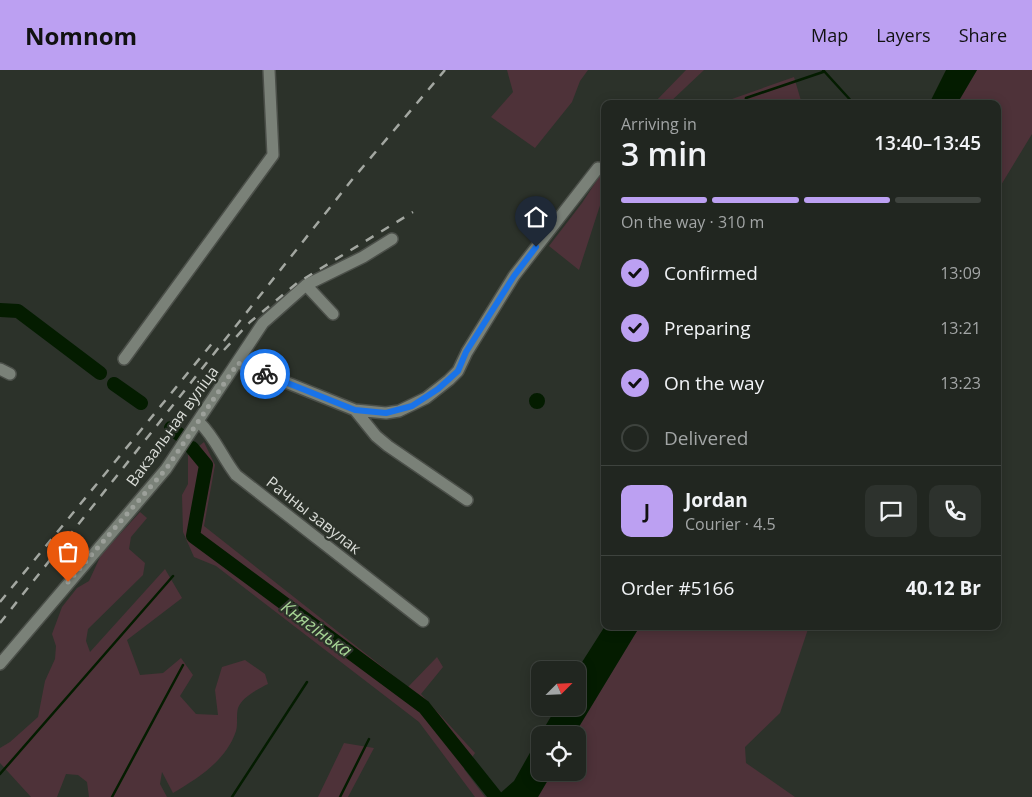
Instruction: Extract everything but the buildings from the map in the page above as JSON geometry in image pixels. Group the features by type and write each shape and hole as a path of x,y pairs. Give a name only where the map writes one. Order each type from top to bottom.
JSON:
{"street":[{"path":"124,359 272,155 269,70"},
{"path":"238,363 355,410 386,413 399,411 426,398 458,371 466,352 514,276 598,168"},
{"name":"Вакзальная вуліца","path":"0,664 166,469 263,323 306,286 322,276 363,257 392,239"},
{"path":"306,286 334,314"},
{"path":"355,410 376,436 388,446 467,500"},
{"name":"Рачны завулак","path":"199,422 212,434 236,475 424,621"}],"shaded area":[{"path":"507,70 588,70 580,81 572,102 535,148 491,117 513,92"},
{"path":"686,70 704,70 672,100 657,100"},
{"path":"946,70 977,70 959,100 931,100"},
{"path":"977,70 1032,70 1032,134 1001,185 1001,100 959,100"},
{"path":"794,77 801,100 732,100"},
{"path":"601,174 601,202 579,270 549,246 582,203"},
{"path":"534,393 540,393 545,398 543,407 534,409 529,404 529,398"},
{"path":"204,442 215,465 204,526 408,687 437,657 443,667 421,694 475,753 464,769 485,797 475,797 419,722 216,566 194,557 183,532 182,495 188,484 188,455"},
{"path":"140,512 147,518 131,537 129,549 145,563 143,575 88,629 86,641 90,652 165,569 182,598 127,640 140,675 163,673 181,658 193,675 180,696 196,714 218,715 215,690 222,667 245,660 265,674 268,684 251,694 240,704 237,711 236,731 231,742 210,768 173,793 162,772 160,784 167,797 89,797 87,782 78,775 66,774 57,797 31,797 0,763 0,748 10,742 38,717 45,681 55,659 56,646 52,634 62,607 77,588 89,581 101,555"},
{"path":"602,630 638,630 586,715 586,661 583,661"},
{"path":"638,630 808,630 780,713 745,747 746,763 795,797 538,797 547,781 586,781 586,726 579,726"},
{"path":"551,716 586,716 579,726 545,726"},
{"path":"344,743 374,748 348,797 318,797"},
{"path":"531,751 531,781 547,781 538,797 496,797 514,781"}],"waterway":[{"path":"823,70 850,100"},
{"path":"746,100 746,98 823,72"},
{"name":"Княгінька","path":"0,310 18,311 100,373"},
{"name":"Княгінька","path":"114,384 141,403"},
{"name":"Княгінька","path":"171,428 180,435"},
{"name":"Княгінька","path":"192,448 206,465 193,536 424,707 496,797"},
{"path":"0,774 173,576"},
{"path":"112,797 183,665"},
{"path":"232,797 307,682"},
{"path":"340,797 369,739"}],"railway":[{"path":"0,623 351,181 445,70"},
{"path":"224,350 250,322 297,283 413,212"},
{"path":"0,602 214,341"}],"way so far":[{"path":"68,582 166,469 238,363 265,374"}],"route":[{"path":"265,374 355,410 386,413 412,406 438,389 458,371 466,352 514,276 536,247"}]}
